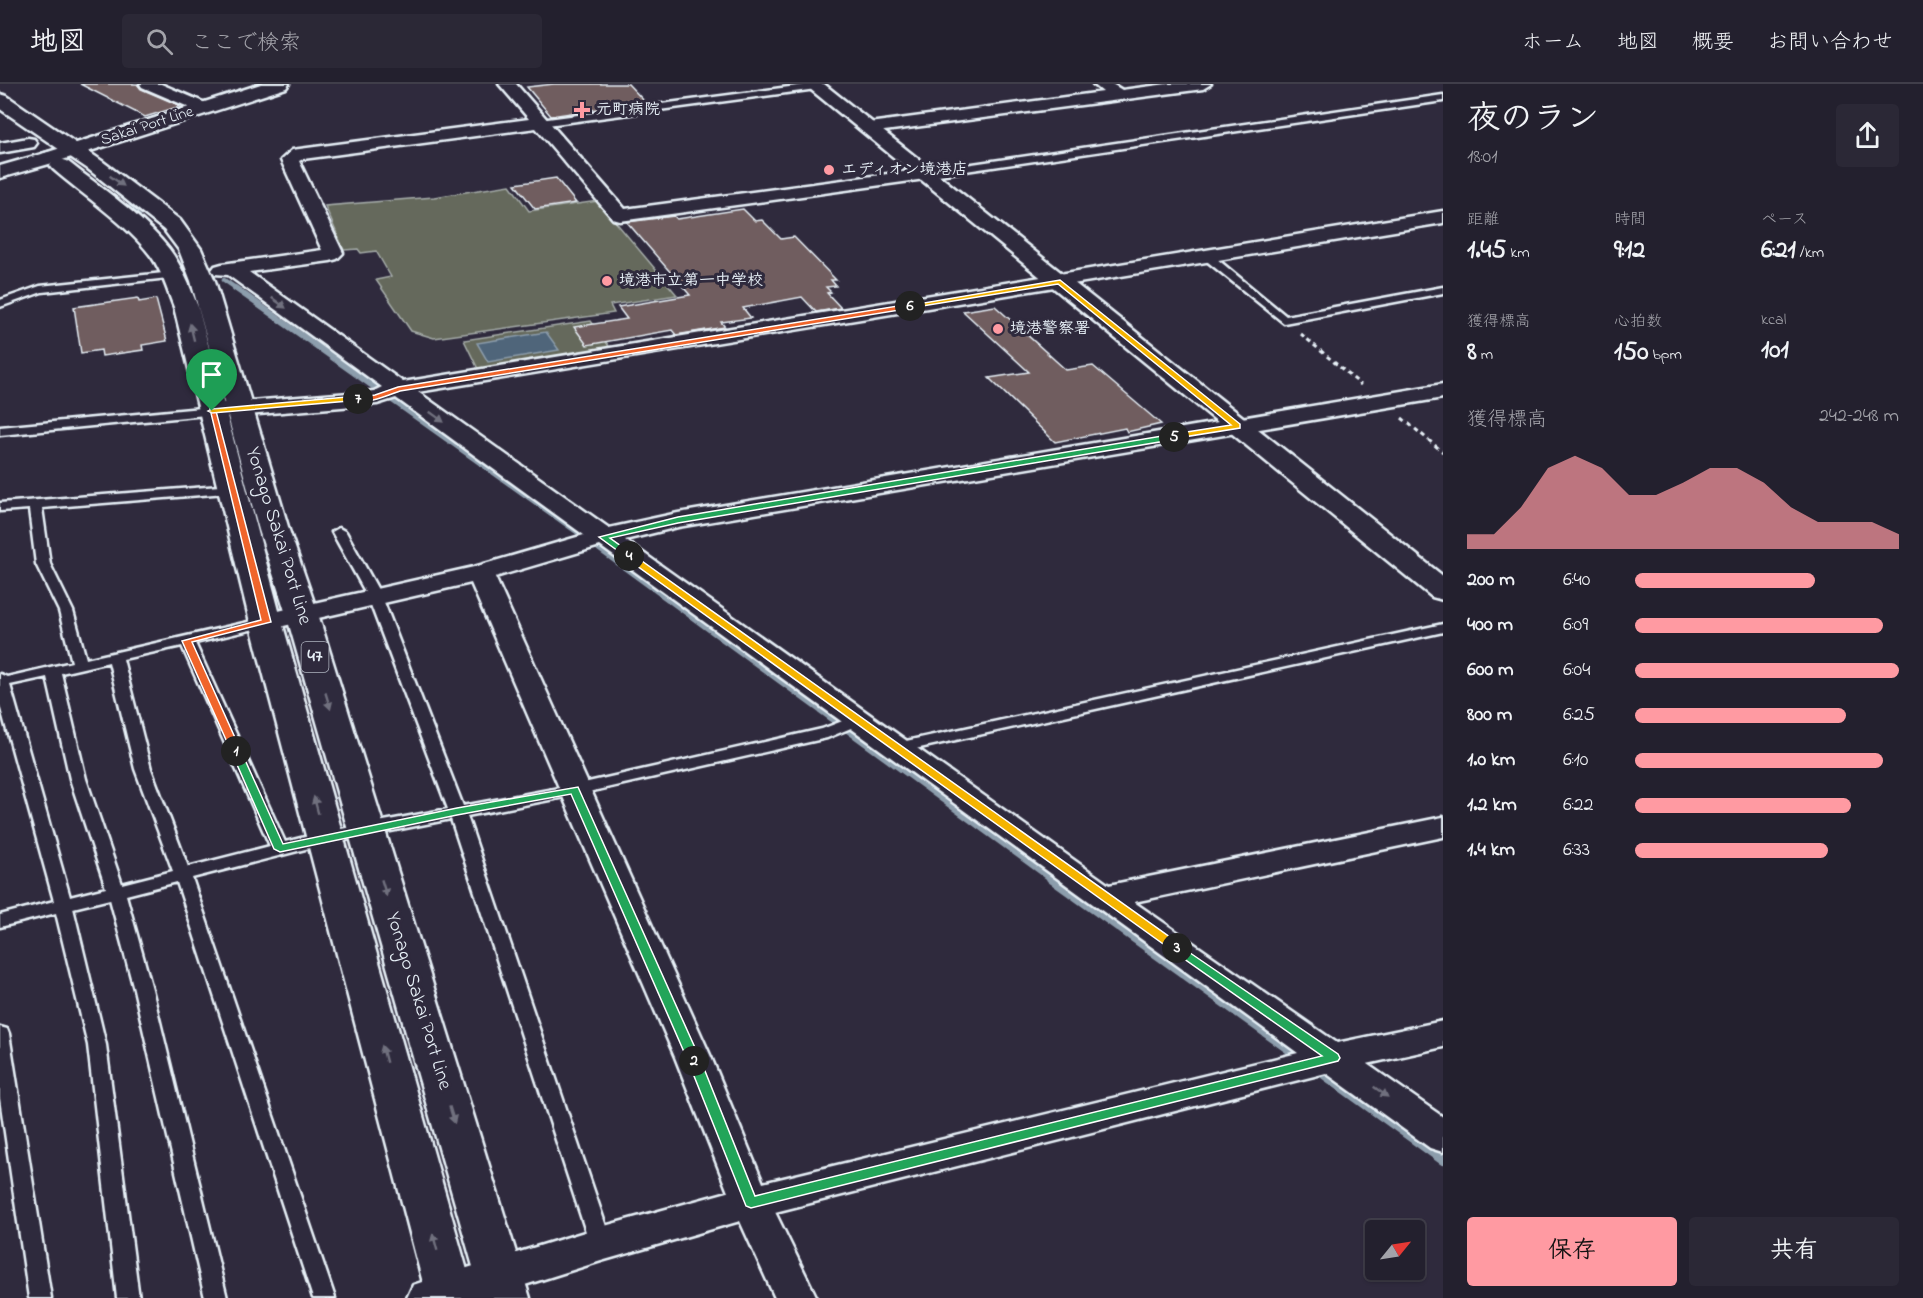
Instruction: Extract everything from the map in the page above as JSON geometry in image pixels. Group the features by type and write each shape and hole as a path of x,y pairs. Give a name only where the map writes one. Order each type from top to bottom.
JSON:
{"main road":[{"name":"Sakai Port Line","path":"0,172 37,150 204,108 280,84"},
{"path":"819,85 925,174 1443,591"},
{"name":"Yonago Sakai Port Line","path":"0,100 37,150"},
{"name":"Yonago Sakai Port Line","path":"0,123 74,175 140,232 160,253 187,274 186,307 273,530 302,614 503,1287"},
{"name":"Yonago Sakai Port Line","path":"226,410 233,489 442,1296"}],"street":[{"path":"148,84 204,108"},
{"path":"507,84 620,215 925,174"},
{"path":"1101,84 1119,95"},
{"path":"869,128 1203,84"},
{"path":"187,274 333,253 290,160 298,154 540,123"},
{"path":"226,410 376,397 398,389 1060,282 1443,217"},
{"path":"232,269 1104,897 1443,1137"},
{"path":"266,622 480,573 603,537 678,520 1443,391"},
{"path":"480,573 693,1057 751,1202 796,1298"},
{"path":"1104,897 1443,827"},
{"path":"442,1296 503,1287 601,1244 751,1202 1333,1058 1443,1034"}],"lane":[{"path":"540,123 819,85"},
{"path":"925,174 1443,98"},
{"path":"1207,256 1284,320 1443,290"},
{"path":"0,304 40,289 187,274"},
{"path":"0,431 226,410"},
{"path":"0,507 233,489"},
{"path":"35,504 43,564 66,611 80,665"},
{"path":"339,532 375,597 457,811 601,1244"},
{"path":"128,1298 97,1046 63,904 0,682 266,622"},
{"path":"897,748 1443,627"},
{"path":"187,641 280,849"},
{"path":"115,657 143,769 184,873 324,1298"},
{"path":"53,671 78,779 116,891 143,989 216,1298"},
{"path":"0,921 325,838 575,790 827,733 858,720"},
{"path":"0,1034 40,1298"}],"green space":[{"path":"510,185 529,211 598,201 677,295 610,305 614,313 434,338 411,331 376,280 391,277 376,251 361,253 358,249 344,250 325,206 434,197"},
{"path":"591,321 611,349 478,369 464,340"}],"water":[{"path":"546,332 559,350 488,362 477,343"}],"building":[{"path":"80,84 137,84 141,89 181,106 145,117"},
{"path":"554,84 628,84 645,102 551,116 527,87"},
{"path":"556,178 576,203 535,209 515,184"},
{"path":"743,209 755,221 762,220 781,239 794,237 836,280 831,280 836,286 826,287 831,292 827,293 841,308 816,312 802,297 743,308 751,318 721,322 725,327 676,335 672,330 587,345 574,327 627,319 618,307 690,295 627,222 674,216 677,219"},
{"path":"138,298 139,302 156,299 167,341 142,345 143,350 102,356 101,350 81,353 74,307"},
{"path":"995,306 1066,370 1093,366 1161,424 1127,432 1125,428 1055,442 989,378 1029,372 963,311"}],"waterway":[{"path":"130,207 139,216"},
{"path":"224,280 237,289"},
{"path":"235,288 602,549"},
{"path":"600,548 1053,879"},
{"path":"1051,878 1303,1059"},
{"path":"1317,1069 1443,1160"}],"place":[{"name":"元町病院","path":"582,110"},
{"name":"エディオン境港店","path":"829,170"},
{"name":"境港市立第一中学校","path":"607,281"},
{"name":"境港警察署","path":"998,329"}],"route":[{"path":"1060,282 1237,426 678,520 603,537 1104,897 1333,1058 751,1202 693,1057 575,790 457,811 280,849 187,641 266,622 212,411 376,397 398,389 1060,282"}]}
